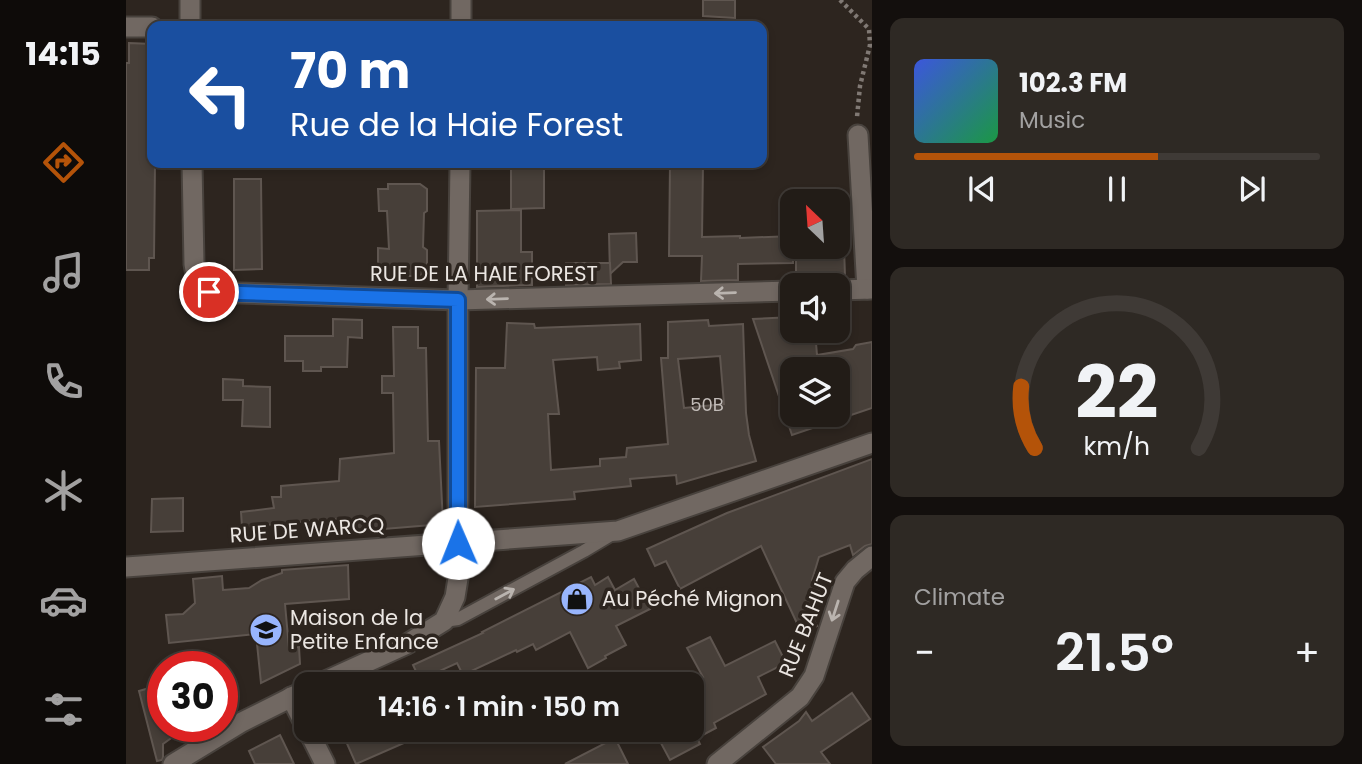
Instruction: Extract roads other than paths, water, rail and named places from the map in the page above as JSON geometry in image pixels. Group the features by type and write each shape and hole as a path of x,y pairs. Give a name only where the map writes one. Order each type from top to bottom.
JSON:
{"street":[{"path":"190,0 190,21"},
{"path":"461,0 461,21"},
{"path":"126,27 147,27"},
{"path":"850,290 869,289 858,135"},
{"name":"RUE DE LA HAIE FOREST","path":"192,168 194,264 197,281 209,292 458,300 780,291"},
{"path":"345,672 407,644 444,621 455,597 460,566 460,168"},
{"name":"RUE DE WARCQ","path":"126,567 618,531 872,443"},
{"name":"RUE BAHUT","path":"717,764 800,697 814,676 845,582 855,569 872,556"},
{"path":"173,764 242,722 294,696"},
{"path":"314,742 325,764"}],"lane":[{"path":"444,621 458,620 618,531"}],"place":[{"name":"Au Péché Mignon","path":"577,599"},
{"name":"Maison de la Petite Enfance","path":"266,630"}]}
